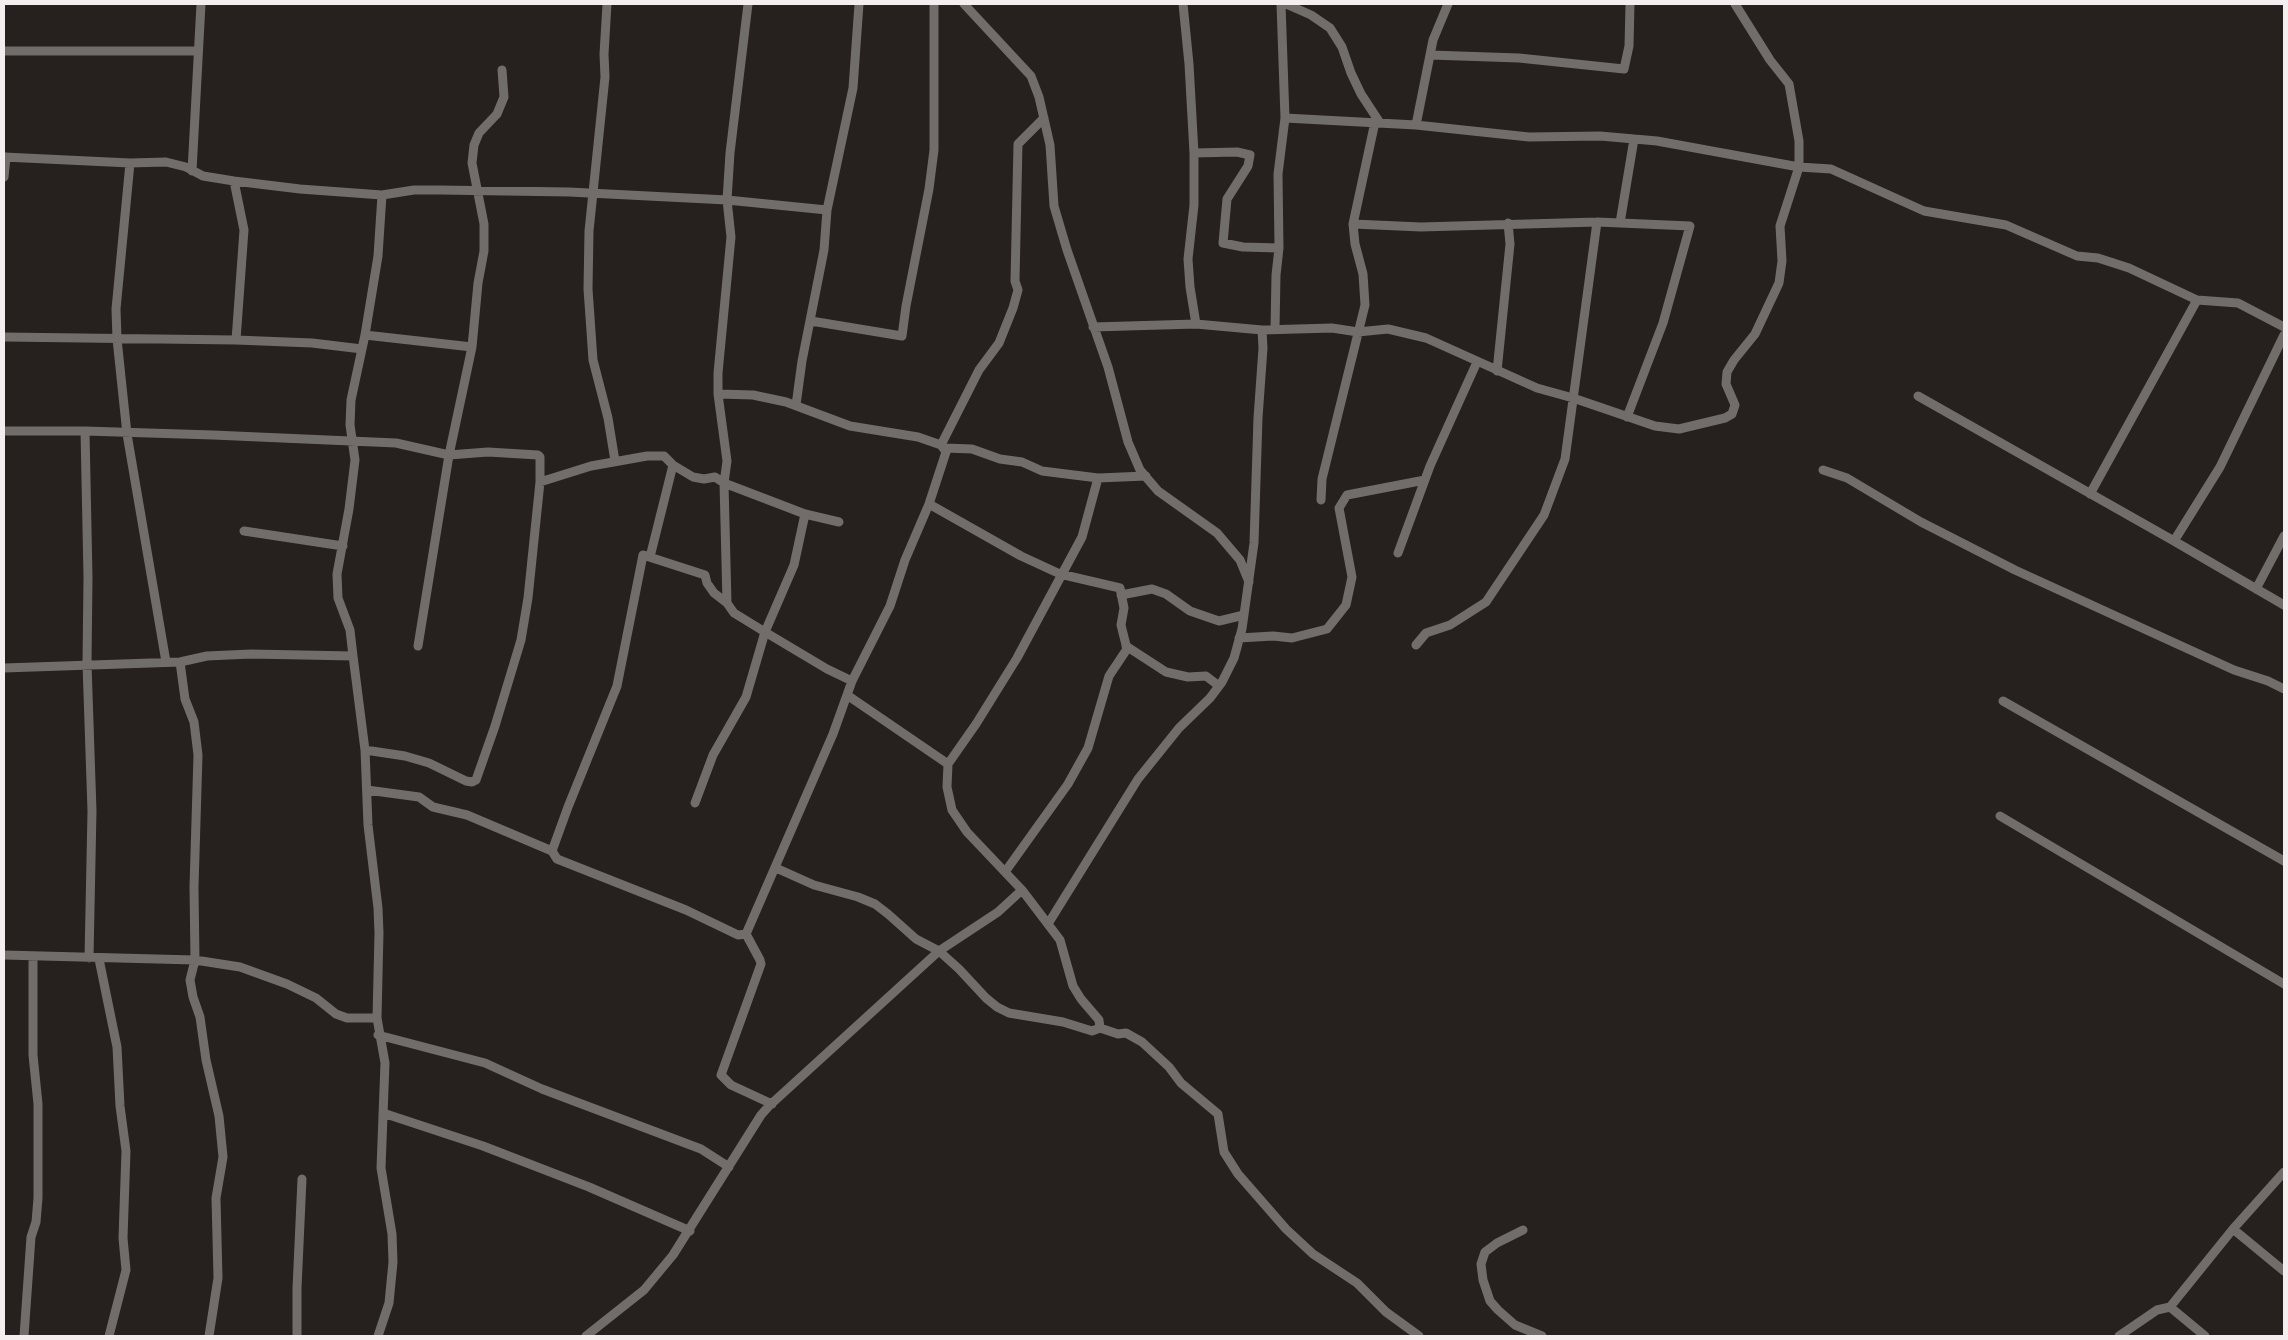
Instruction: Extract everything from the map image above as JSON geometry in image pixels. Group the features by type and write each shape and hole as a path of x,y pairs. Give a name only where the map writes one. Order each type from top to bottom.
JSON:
{"street":[{"path":"192,171 201,4"},
{"path":"607,4 604,54 605,77 589,231 588,289 593,351 608,418 615,461"},
{"path":"727,603 724,483 727,462 726,443 718,394 718,373 730,236 727,200 730,153 748,4"},
{"path":"796,406 802,361 824,250 827,210 853,88 859,4"},
{"path":"811,321 902,336 929,189 934,150 934,4"},
{"path":"964,4 1032,76 1050,145 1054,206 1067,250 1108,367 1128,442 1140,470 1158,491 1217,533 1240,560 1250,582"},
{"path":"1183,4 1189,64 1194,153 1194,205 1188,259 1190,288 1196,324"},
{"path":"1275,329 1276,275 1279,248 1278,174 1285,118 1281,4"},
{"path":"1286,4 1311,15 1330,28 1342,47 1351,73 1378,123 1353,224 1355,244 1363,274 1365,305 1322,478 1321,500"},
{"path":"1416,125 1433,40 1448,4"},
{"path":"1430,55 1519,58 1624,69 1629,46 1630,4"},
{"path":"1093,327 1196,324 1262,330 1332,328 1358,332 1388,329 1426,338 1497,372 1537,388 1573,398 1655,426 1679,429 1724,418 1732,414 1735,404 1726,384 1727,372 1734,360 1756,334 1779,284 1782,261 1780,226 1799,167 1799,141 1789,84 1770,60 1735,4"},
{"path":"4,52 197,51"},
{"path":"418,646 449,454 472,347 478,283 484,251 484,224 472,163 474,145 479,133 497,114 504,96 502,70"},
{"path":"943,446 979,370 999,342 1013,308 1018,290 1015,281 1018,144 1044,118"},
{"path":"1285,118 1416,125 1529,137 1600,136 1634,139 1733,154 1799,167 1830,169 1924,211 2006,225 2077,256 2098,258 2129,268 2197,300 2238,303 2284,327"},
{"path":"1620,223 1634,139"},
{"path":"1194,153 1237,152 1250,155 1248,166 1226,199 1223,243 1243,247 1279,248"},
{"path":"4,177 5,157 177,164 203,176 234,181 300,189 382,195 414,190 594,193 727,200 827,210"},
{"path":"130,163 116,309 117,339 127,434 166,662"},
{"path":"234,181 244,230 236,340"},
{"path":"378,1336 389,1303 392,1283 392,1234 382,1168 385,1063 378,1034 377,1018 380,933 371,858 365,750 350,630 338,598 337,574 356,460 350,425 351,400 365,335 378,256 382,195"},
{"path":"1353,224 1421,227 1508,223 1597,222 1690,226 1663,323 1627,417"},
{"path":"1416,646 1426,633 1436,628 1450,625 1486,602 1544,515 1565,459 1597,222"},
{"path":"1497,372 1510,244 1508,223"},
{"path":"2090,494 2197,300"},
{"path":"1048,924 1138,779 1179,728 1219,686 1234,658 1250,582 1256,505 1258,418 1263,348 1262,330"},
{"path":"365,335 472,347"},
{"path":"2174,541 2220,467 2284,335"},
{"path":"4,337 236,340 312,343 362,349"},
{"path":"1398,553 1425,480 1477,362"},
{"path":"718,394 753,395 796,406 850,426 918,436 943,446 972,449 1000,459 1022,462 1042,471 1098,478 1146,476"},
{"path":"1918,396 2284,605"},
{"path":"4,431 85,431 396,443 449,454 488,452 515,455 536,454 540,457 540,482 528,598 521,640 476,780 472,782 466,781 429,763 405,756 365,750"},
{"path":"85,431 88,577 87,664 92,811 89,958"},
{"path":"746,934 834,734 852,681 890,606 905,560 928,504 946,452 943,446"},
{"path":"540,482 591,466 647,456 664,456 673,465 693,477 704,479 715,477 724,483 805,514 839,522"},
{"path":"650,557 673,465"},
{"path":"1823,470 1847,478 1921,522 2015,570 2234,670 2268,681 2284,690"},
{"path":"1098,478 1082,537 1060,574 1017,658 976,724 948,764 947,787 952,810 967,832 1022,890 1060,940 1073,986 1099,1020 1100,1028"},
{"path":"1239,638 1273,636 1292,638 1327,629 1346,605 1352,577 1339,508 1347,495 1425,480"},
{"path":"928,504 1021,556 1060,574 1120,588 1124,608 1121,625 1126,649"},
{"path":"695,803 714,755 746,697 765,632 794,566 805,514"},
{"path":"244,531 279,538 343,546"},
{"path":"2256,589 2284,536"},
{"path":"552,851 617,686 643,554 705,575 707,583 714,593 727,603 734,613 827,669 852,681"},
{"path":"1121,595 1152,589 1166,594 1190,611 1219,621 1244,615"},
{"path":"1005,872 1068,784 1084,756 1109,676 1126,646 1166,672 1188,677 1206,676 1219,686"},
{"path":"4,668 180,662 207,656 251,654 353,656"},
{"path":"180,662 185,699 194,722 198,755 194,887 195,960 190,980 193,997 200,1017 206,1060 219,1116 223,1157 216,1198 218,1278 209,1336"},
{"path":"847,695 948,764"},
{"path":"2003,701 2284,861"},
{"path":"367,790 419,797 433,807 467,816 552,851 557,859 686,910 738,935 746,934"},
{"path":"2000,816 2284,984"},
{"path":"776,868 814,885 858,897 875,904 916,939 939,952 959,969 986,998 997,1007 1009,1013 1064,1022 1092,1031 1100,1028 1118,1034 1126,1033 1142,1042 1154,1052 1181,1082 1219,1116 1224,1152 1238,1174 1286,1229 1313,1254 1358,1283 1386,1312 1419,1336"},
{"path":"586,1336 644,1290 673,1255 690,1231 761,1115 939,952 998,912 1022,890"},
{"path":"746,934 761,964 721,1075 731,1085 772,1104"},
{"path":"4,955 99,959 195,960 240,967 287,984 316,998 336,1014 347,1018 377,1018"},
{"path":"24,1336 31,1237 36,1222 38,1198 38,1104 34,1055 33,957"},
{"path":"99,959 117,1047 120,1106 126,1151 123,1238 126,1270 109,1336"},
{"path":"378,1034 485,1063 542,1089 701,1149 729,1167"},
{"path":"383,1113 482,1146 589,1187 690,1231"},
{"path":"2119,1336 2157,1310 2170,1307 2233,1229 2284,1172"},
{"path":"297,1336 297,1288 302,1180"},
{"path":"2233,1229 2284,1271"},
{"path":"1523,1230 1497,1243 1485,1252 1482,1264 1483,1280 1490,1301 1498,1310 1516,1325 1542,1336"},
{"path":"2170,1307 2205,1336"}]}
